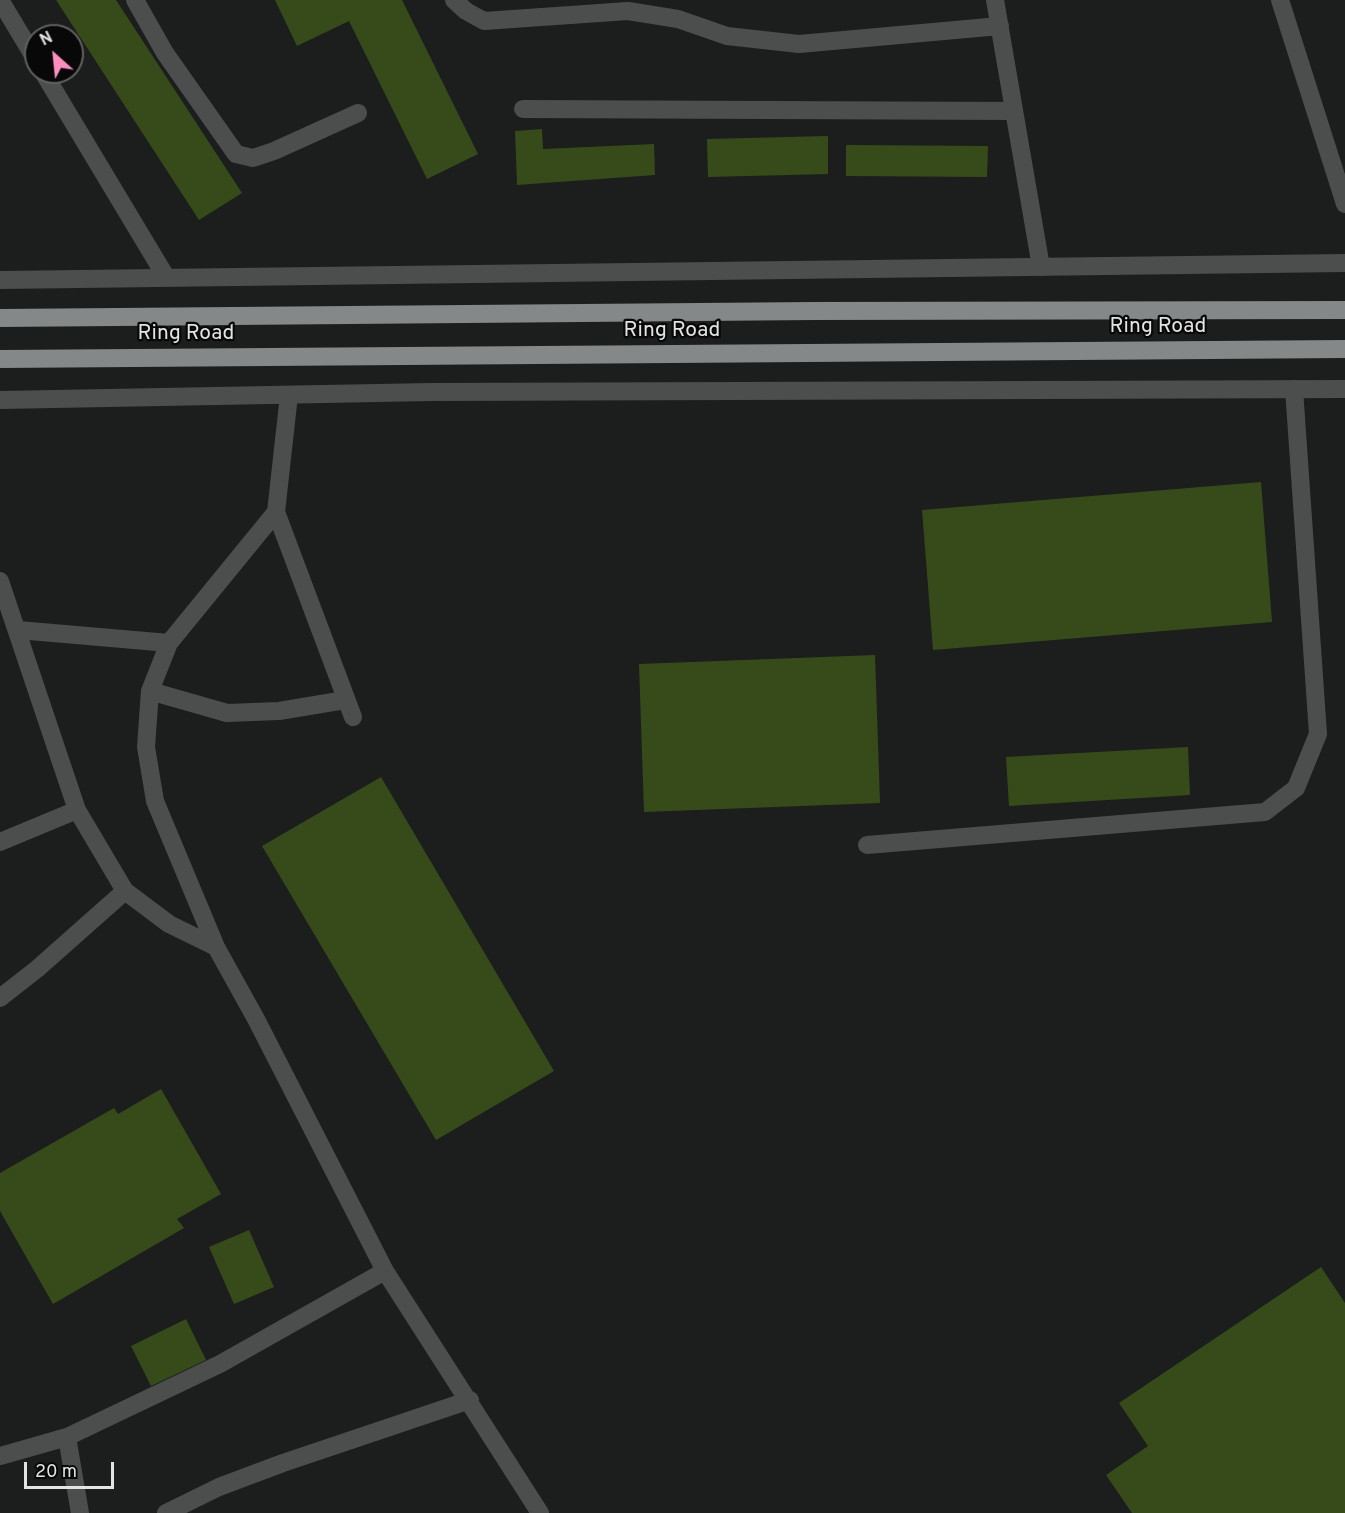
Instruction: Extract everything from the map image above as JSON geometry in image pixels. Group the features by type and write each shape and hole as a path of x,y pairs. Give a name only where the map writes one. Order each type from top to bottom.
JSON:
{"highway":[{"name":"Ring Road","path":"0,318 815,310 1345,310"},
{"name":"Ring Road","path":"0,359 1345,348"}],"street":[{"path":"0,0 24,40"},
{"path":"135,0 165,53 236,154 253,158 274,151 358,113"},
{"path":"454,0 465,11 484,21 628,11 678,19 727,36 799,45 1000,26"},
{"path":"995,0 1041,267"},
{"path":"1280,0 1345,204"},
{"path":"50,84 166,277"},
{"path":"523,109 1014,111"},
{"path":"0,280 1345,263"},
{"path":"867,845 1265,812 1296,788 1318,735 1294,389"},
{"path":"0,400 289,395 1345,389"},
{"path":"289,395 276,512 353,717"},
{"path":"276,512 169,643 150,691 146,747 154,801 216,947 256,1019 385,1271 470,1400 540,1513"},
{"path":"0,581 77,810 125,891 169,924 216,947"},
{"path":"18,630 169,643"},
{"path":"150,691 227,713 279,711 345,700"},
{"path":"0,842 77,810"},
{"path":"0,998 37,969 125,891"},
{"path":"0,1456 67,1437 220,1364 385,1271"},
{"path":"166,1513 219,1487 283,1462 470,1400"},
{"path":"67,1437 80,1513"}],"building":[{"path":"56,0 116,0 242,193 199,220 84,43 84,24 72,24"},
{"path":"275,0 402,0 478,154 427,179 349,21 297,46"},
{"path":"542,129 543,149 654,144 655,175 517,185 515,131"},
{"path":"828,136 828,174 708,177 707,139"},
{"path":"846,145 988,146 987,177 846,176"},
{"path":"1261,482 1272,622 933,650 922,510"},
{"path":"875,655 880,803 644,812 639,664"},
{"path":"1188,747 1190,795 1009,806 1006,757"},
{"path":"381,777 554,1071 436,1140 262,846"},
{"path":"161,1089 221,1194 177,1219 184,1228 53,1304 0,1211 0,1173 114,1108 118,1114"},
{"path":"249,1230 274,1287 234,1304 209,1247"},
{"path":"1321,1267 1345,1303 1345,1513 1132,1513 1106,1475 1148,1446 1119,1403"},
{"path":"186,1319 206,1360 151,1386 131,1346"}]}
